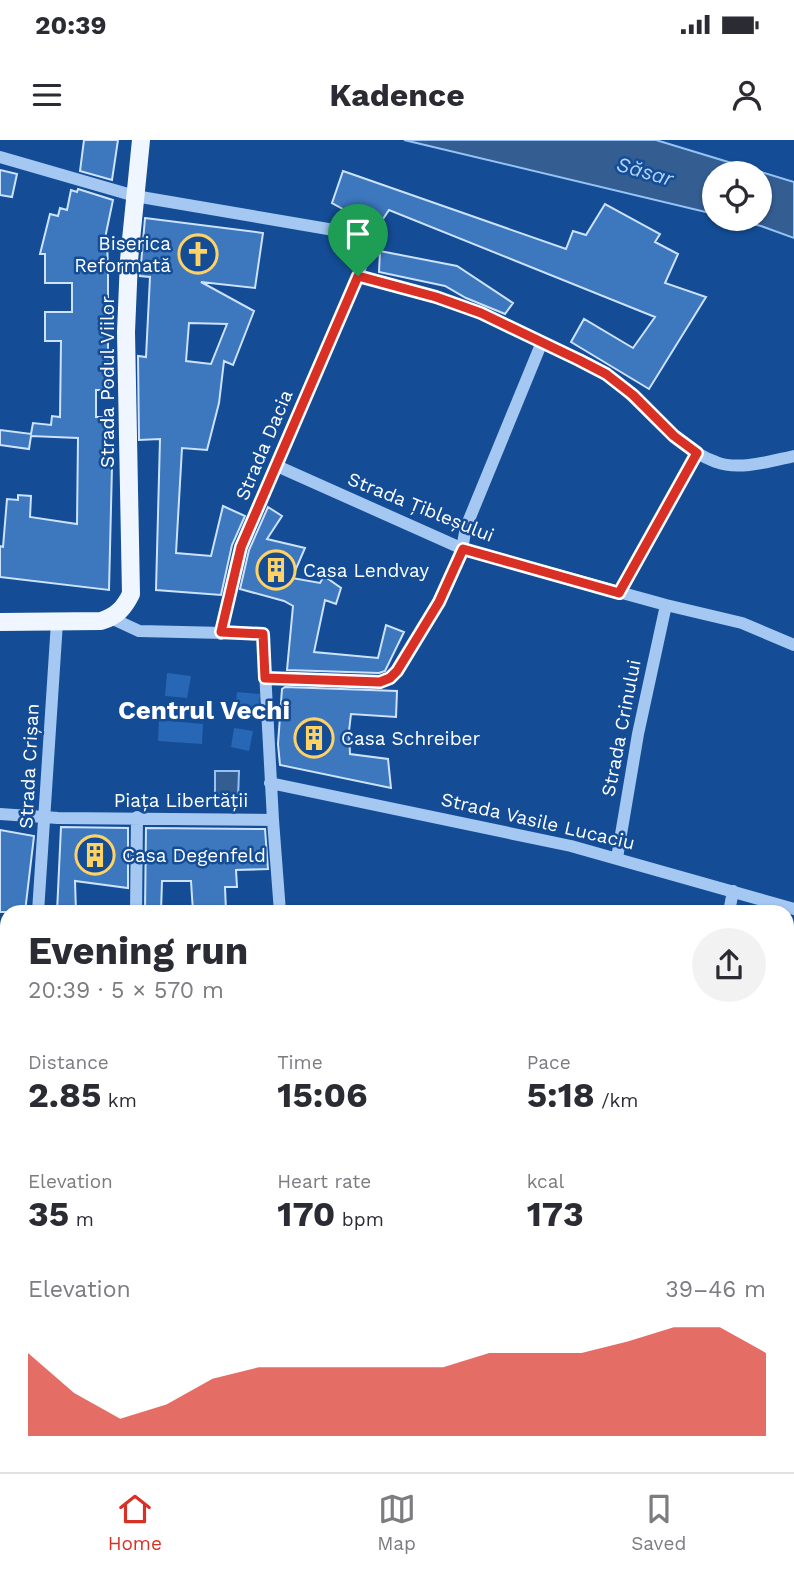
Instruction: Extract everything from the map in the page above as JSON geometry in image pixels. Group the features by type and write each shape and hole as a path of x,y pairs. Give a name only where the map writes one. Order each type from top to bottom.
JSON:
{"main road":[{"name":"Strada Podul Viilor","path":"111,618 124,608 131,594 126,332 129,260 141,140"},
{"path":"0,622 101,621 111,618"}],"street":[{"path":"0,157 135,196 345,234 358,241 364,256 358,276 436,297 481,313 606,374 633,395 674,436 697,453 718,463 741,465 794,456"},
{"name":"Strada Dacia","path":"221,633 241,547 358,276"},
{"path":"265,678 369,683 390,678 397,671 439,602 463,549 466,527 542,342"},
{"path":"619,593 697,453"},
{"name":"Strada Țibleșului","path":"277,466 463,549 619,593 743,623 794,645"},
{"name":"Strada Crinului","path":"617,858 638,734 666,605"},
{"name":"Piața Libertății","path":"0,814 273,820 263,634 139,631 111,618"},
{"name":"Strada Crișan","path":"39,905 57,622"},
{"name":"Strada Vasile Lucaciu","path":"271,783 572,846 780,905"},
{"path":"136,905 137,818"},
{"path":"273,820 279,905"},
{"path":"730,905 733,891"}],"shaded area":[{"path":"167,673 191,676 187,698 165,696"},
{"path":"237,692 260,694 258,715 235,713"},
{"path":"159,720 203,724 202,744 158,741"},
{"path":"234,728 253,731 249,751 231,747"}],"water":[{"name":"Săsar","path":"404,140 656,140 725,161 702,161 702,211"},
{"path":"772,175 794,182 794,238 772,230"},
{"path":"215,771 239,771 238,799 215,798"}],"building":[{"path":"84,140 118,140 112,180 80,171"},
{"path":"0,170 17,174 12,197 0,195"},
{"path":"343,171 566,249 573,231 586,235 605,204 660,234 655,242 678,254 665,283 706,297 649,389 571,342 584,319 633,348 655,317 389,210 377,228 332,203"},
{"path":"78,189 113,200 104,243 107,243 108,267 108,390 96,390 96,417 107,417 107,466 112,466 109,590 0,577 0,546 3,547 7,499 18,500 18,495 31,496 30,517 77,524 78,438 31,436 29,449 0,445 0,430 31,434 33,423 51,425 52,416 60,417 61,341 45,341 45,312 72,312 72,283 45,283 45,254 40,254 50,214 58,216 60,208 67,210 71,190 77,192"},
{"path":"145,218 263,233 255,288 201,282 254,311 233,365 224,361 219,403 207,450 182,448 176,553 211,556 223,506 245,516 232,545 221,595 156,590 160,439 139,440 138,356 146,357 150,277 140,276","holes":["189,323 227,324 211,364 186,361"]},
{"path":"380,251 457,266 513,303 505,314 445,286 379,272"},
{"path":"268,507 282,516 267,539 305,548 292,578 320,583 324,576 341,588 336,604 325,600 314,652 378,658 386,625 404,632 385,671 287,670 293,606 240,589 249,550"},
{"path":"282,689 397,691 396,717 351,714 349,731 350,754 388,759 391,788 280,765 278,744"},
{"name":"Casa Degenfeld","path":"61,827 128,828 128,888 75,881 76,905 57,905"},
{"path":"146,828 265,829 268,869 236,870 237,887 225,887 226,905 193,905 191,881 162,881 161,905 145,905"},
{"path":"0,830 34,836 26,905 0,905"}],"place":[{"name":"Biserica Reformată","path":"198,254"},
{"name":"Casa Lendvay","path":"276,570"},
{"name":"Casa Schreiber","path":"314,738"},
{"name":"Casa Degenfeld","path":"95,855"}],"district":[{"name":"Centrul Vechi","path":"204,710"}],"route":[{"path":"358,276 436,297 481,313 606,374 633,395 674,436 697,453 619,593 463,549 439,602 390,678 369,683 265,678 263,634 221,632 241,547 358,276"}]}
